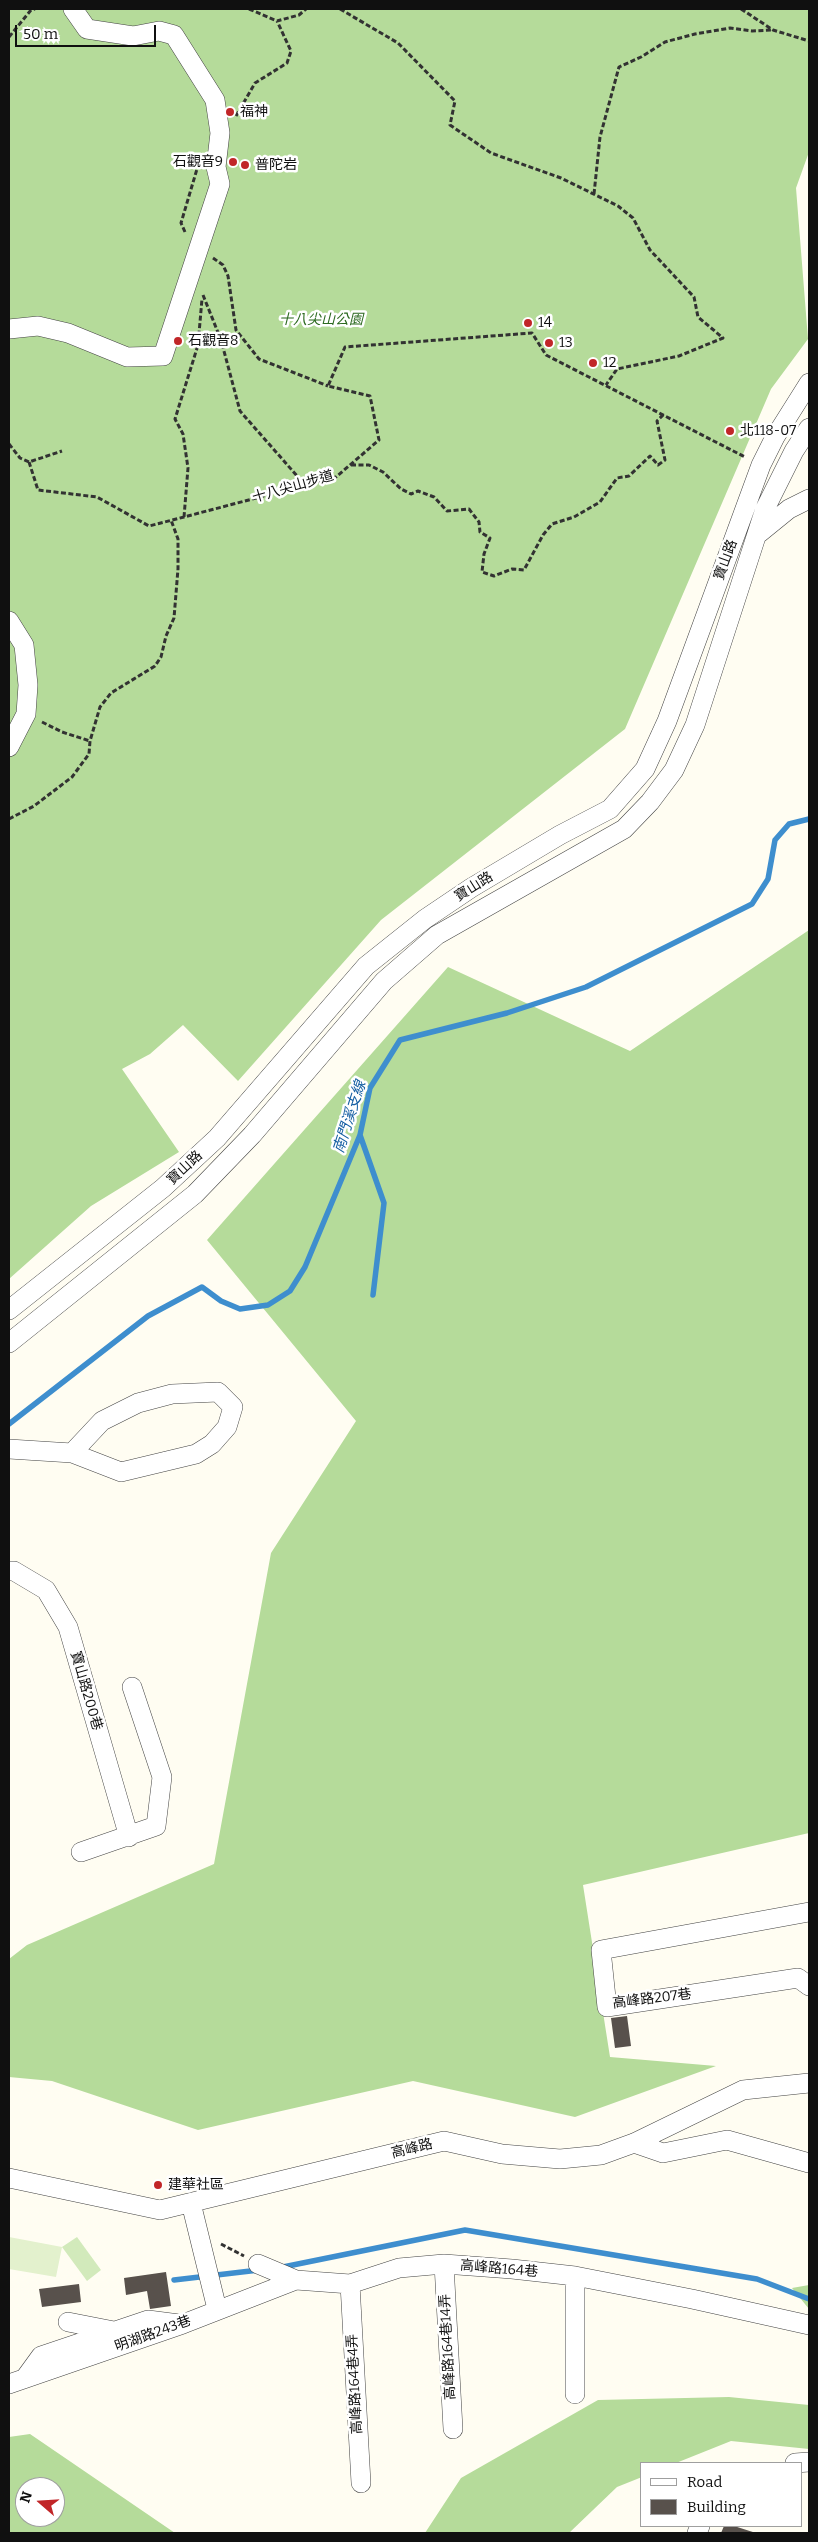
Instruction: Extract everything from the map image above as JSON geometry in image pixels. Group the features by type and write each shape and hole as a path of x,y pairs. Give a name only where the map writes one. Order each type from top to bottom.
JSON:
{"street":[{"path":"9,329 38,326 68,333 127,357 163,356 220,184 216,168 220,133 215,100 174,35 159,32 133,36 87,29 73,9"},
{"name":"寶山路","path":"9,1310 163,1188 217,1138 366,966 425,919 471,888 560,835 610,810 645,769 668,721 761,465 775,437 809,383"},
{"name":"寶山路","path":"9,1343 195,1194 252,1135 384,981 437,935 624,829 650,802 674,770 695,725 765,509 794,452 809,428"},
{"path":"757,535 789,509 809,499"},
{"path":"9,621 24,645 28,684 26,714 9,747"},
{"path":"9,1449 72,1454 121,1472 196,1454 212,1444 227,1427 233,1407 218,1392 172,1394 138,1403 102,1421 72,1454"},
{"name":"寶山路200巷","path":"9,1571 14,1571 46,1590 68,1627 129,1837"},
{"path":"81,1852 129,1837 156,1826 162,1777 132,1686"},
{"name":"高峰路207巷","path":"809,1912 601,1950 607,2007 798,1978 809,1986"},
{"name":"高峰路","path":"9,2178 160,2210 444,2141 502,2154 560,2159 601,2155 634,2143 742,2090 809,2083"},
{"path":"634,2143 662,2152 727,2140 809,2163"},
{"path":"191,2203 217,2309"},
{"name":"高峰路164巷","path":"258,2264 296,2280 350,2284 399,2268 444,2264 512,2269 575,2276 809,2325"},
{"name":"高峰路164巷14弄","path":"444,2264 453,2429"},
{"path":"575,2276 575,2394"},
{"name":"明湖路243巷","path":"17,2381 182,2324 296,2280"},
{"name":"高峰路164巷4弄","path":"350,2284 361,2483"},
{"path":"17,2381 41,2356 148,2320 182,2324"},
{"path":"68,2322 115,2331"}],"path":[{"path":"9,37 31,10 35,9"},
{"path":"249,9 277,21 299,15 306,9"},
{"path":"340,9 398,43 455,101 450,125 491,153 561,178 618,206 633,218 650,250 694,297 698,317 723,338 679,356 617,369 606,385"},
{"path":"741,9 773,30 809,41"},
{"path":"220,133 234,122 242,102 255,83 287,64 291,51 277,21"},
{"path":"594,194 600,137 619,67 641,57 665,42 696,34 730,28 752,31 773,30"},
{"path":"198,166 181,222 185,231 223,265 228,276 236,330 259,359 328,386 345,347 532,333 546,355 761,465"},
{"path":"184,517 188,468 183,434 175,419 198,345 203,287"},
{"path":"203,294 221,340 240,411 304,485"},
{"name":"十八尖山步道","path":"29,462 38,490 97,497 149,526 336,477 379,440 370,396 328,386"},
{"path":"351,464 369,465 383,472 401,489 411,494 418,491 434,496 447,511 469,509 479,522 480,532 490,538 484,554 482,572 494,576 512,569 524,570 552,524 563,522 600,502 617,478 629,476 650,456 658,465 665,460 657,421 664,414"},
{"path":"9,444 20,458 29,462 62,451"},
{"path":"9,819 34,806 72,777 89,754 90,741 100,707 111,693 155,666 161,657 166,636 174,618 178,569 178,539 171,520"},
{"path":"26,714 62,732 90,741"},
{"path":"199,2232 258,2264"}],"green space":[{"name":"十八尖山公園","path":"9,9 809,9 809,152 796,188 808,339 771,389 625,729 381,920 238,1081 183,1025 150,1054 122,1069 179,1152 91,1206 9,1279"},
{"path":"809,930 809,1833 583,1885 610,2057 716,2066 575,2117 413,2081 198,2130 52,2081 9,2077 9,1959 27,1945 214,1864 271,1553 356,1421 207,1240 448,967 630,1051"},
{"path":"9,2237 62,2247 56,2277 9,2269"},
{"path":"77,2237 101,2270 87,2281 62,2247"},
{"path":"809,2285 809,2309 792,2288"},
{"path":"729,2397 809,2405 809,2449 731,2441 678,2462 640,2462 640,2478 617,2487 569,2533 425,2533 461,2478 598,2400"},
{"path":"30,2434 175,2533 9,2533 9,2437"}],"building":[{"path":"627,2016 631,2046 615,2048 611,2018"},
{"path":"166,2272 171,2306 150,2309 147,2291 126,2295 124,2278"},
{"path":"79,2284 81,2302 42,2307 39,2289"},
{"path":"724,2527 737,2527 756,2533 721,2533"}],"waterway":[{"name":"南門溪支線","path":"9,1424 148,1316 202,1287 221,1301 240,1309 268,1305 290,1291 305,1267 360,1135 370,1088 400,1040 507,1013 586,987 752,904 768,879 775,840 789,824 809,819"},
{"path":"360,1135 384,1203 373,1295"},
{"path":"283,2267 465,2230 757,2279 809,2299"},
{"path":"174,2280 259,2270"}],"place":[{"name":"福神","path":"230,112"},
{"name":"石觀音9","path":"233,162"},
{"name":"普陀岩","path":"245,165"},
{"name":"14","path":"528,323"},
{"name":"石觀音8","path":"178,341"},
{"name":"13","path":"549,343"},
{"name":"12","path":"593,363"},
{"name":"北118-07","path":"730,431"},
{"name":"建華社區","path":"158,2185"}]}
